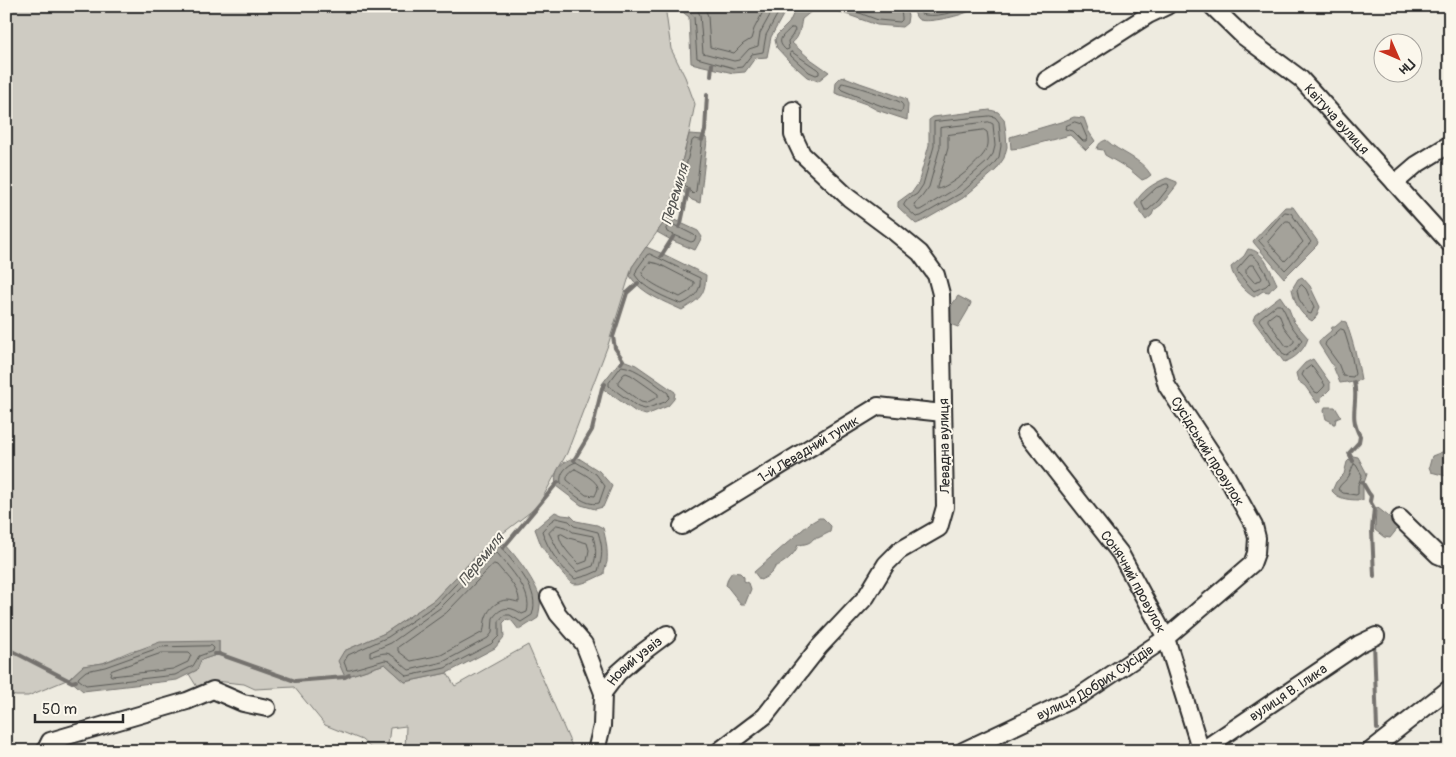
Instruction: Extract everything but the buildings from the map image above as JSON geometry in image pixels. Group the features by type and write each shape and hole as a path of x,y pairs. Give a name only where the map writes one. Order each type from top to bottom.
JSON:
{"street":[{"path":"1046,80 1148,15 1168,6"},
{"name":"Квітуча вулиця","path":"1212,6 1243,36 1301,79 1450,244"},
{"name":"Левадна вулиця","path":"719,751 764,716 819,647 866,597 886,564 899,552 939,528 945,507 941,294 936,276 920,253 849,198 802,154 793,135 793,110"},
{"path":"1395,183 1416,165 1450,144"},
{"name":"Сусідський провулок","path":"1157,350 1167,386 1226,475 1254,526 1257,538 1256,552"},
{"name":"1-й Левадний тупик","path":"682,526 878,406 943,413"},
{"name":"Сонячний провулок","path":"1026,432 1120,553 1166,638 1201,751"},
{"path":"1400,518 1438,555 1450,560"},
{"name":"вулиця Добрих Сусідів","path":"963,751 1080,695 1166,638 1252,564 1256,552"},
{"path":"549,597 558,614 584,644 603,693"},
{"name":"Новий узвіз","path":"596,751 602,726 603,693 618,673 667,634"},
{"name":"вулиця В. Ілика","path":"1201,751 1359,644 1376,636"},
{"path":"1370,751 1450,688"},
{"path":"45,751 50,741 187,701 213,690 243,703 266,708"}],"shaded area":[{"path":"6,6 665,6 671,49 685,77 695,104 689,134 668,217 632,267 608,345 567,453 538,506 485,547 434,600 385,633 344,651 345,677 385,664 405,682 447,673 455,686 528,645 574,751 405,751 406,726 390,728 386,751 371,751 371,748 362,740 325,725 294,687 255,689 244,684 215,681 197,687 189,674 197,670 201,660 219,654 219,641 131,651 103,663 83,666 69,679 28,696 6,694"}],"water":[{"path":"680,6 788,6 771,37 767,57 755,58 745,72 733,73 691,63 689,17 679,9"},
{"path":"797,6 818,6 802,19 798,35 792,43 829,72 818,81 807,77 777,48 775,40 777,35 789,23"},
{"path":"823,6 905,6 908,16 907,23 902,27 877,25"},
{"path":"913,6 972,6 969,11 963,14 924,21 917,18"},
{"path":"845,77 906,99 908,105 907,120 835,93 836,82 840,78"},
{"path":"990,110 998,112 1004,119 1007,147 1004,158 996,170 963,198 916,224 898,207 898,202 913,191 918,184 929,145 929,120 933,117"},
{"path":"1074,117 1084,118 1089,132 1095,141 1086,150 1070,135 1011,149 1010,137"},
{"path":"689,134 704,135 707,140 700,203 692,200 676,185"},
{"path":"1106,140 1142,164 1151,175 1142,180 1129,169 1105,155 1103,150 1097,149 1100,143"},
{"path":"1167,178 1177,182 1177,185 1146,220 1135,204 1148,188"},
{"path":"1285,207 1293,207 1318,242 1284,278 1253,241"},
{"path":"668,217 698,231 702,237 695,250 657,232"},
{"path":"646,247 706,275 700,297 682,310 641,288 630,276 632,267"},
{"path":"1248,249 1254,250 1263,257 1277,284 1269,292 1263,291 1254,297 1240,284 1234,276 1231,267 1244,256"},
{"path":"1302,277 1310,286 1320,307 1312,321 1298,308 1292,289 1298,279"},
{"path":"958,296 971,303 958,327 950,324 950,321 947,319 949,309"},
{"path":"1280,296 1289,309 1294,322 1308,338 1305,346 1299,353 1292,359 1284,362 1253,320 1255,315"},
{"path":"1342,321 1346,322 1351,337 1361,380 1348,383 1340,383 1333,366 1319,344 1319,341 1331,331 1332,327 1335,327"},
{"path":"1313,359 1330,383 1330,389 1321,398 1321,401 1317,403 1305,386 1298,381 1296,373 1305,363"},
{"path":"623,360 636,365 675,392 674,399 668,406 646,415 636,412 602,388 602,384 620,361"},
{"path":"1325,407 1335,407 1341,417 1336,419 1335,424 1326,419"},
{"path":"1450,449 1450,477 1431,472 1429,467 1432,456"},
{"path":"1353,456 1358,457 1367,474 1363,486 1363,500 1342,498 1332,491 1336,482 1344,474 1347,462"},
{"path":"577,457 599,471 612,486 603,507 595,509 581,505 556,486 557,470 563,463"},
{"path":"1378,508 1393,520 1398,528 1390,538 1384,537 1375,530 1376,509"},
{"path":"555,512 571,516 576,521 603,528 607,553 604,574 583,583 571,583 551,560 541,545 535,529"},
{"path":"819,518 823,518 831,526 830,532 807,543 798,545 789,558 760,580 754,572 809,524"},
{"path":"498,537 510,549 537,591 540,598 538,618 519,630 512,621 507,619 503,623 504,637 495,648 447,673 405,682 385,664 345,677 338,661 344,651 385,633 434,600 485,547"},
{"path":"732,572 740,573 744,577 744,581 749,583 751,589 745,604 741,604 726,585"},
{"path":"219,641 219,654 201,660 197,670 177,680 83,691 69,679 83,666 103,663 160,642"}],"waterway":[{"name":"Перемиля","path":"711,76 712,64"},
{"name":"Перемиля","path":"702,140 705,131 707,95"},
{"name":"Перемиля","path":"679,227 688,190"},
{"name":"Перемиля","path":"661,256 673,237"},
{"name":"Перемиля","path":"621,363 623,360 615,348 613,337 627,293 638,283"},
{"path":"1353,461 1349,453 1359,442 1360,436 1354,415 1354,382"},
{"name":"Перемиля","path":"574,460 592,430 602,388 605,384"},
{"name":"Перемиля","path":"503,548 558,482"},
{"path":"1362,482 1371,496 1370,501 1374,508 1372,530 1374,576"},
{"path":"1374,642 1377,729"},
{"name":"Перемиля","path":"6,648 72,682 76,681"},
{"name":"Перемиля","path":"214,654 219,654 295,681 345,677 349,675"}]}
